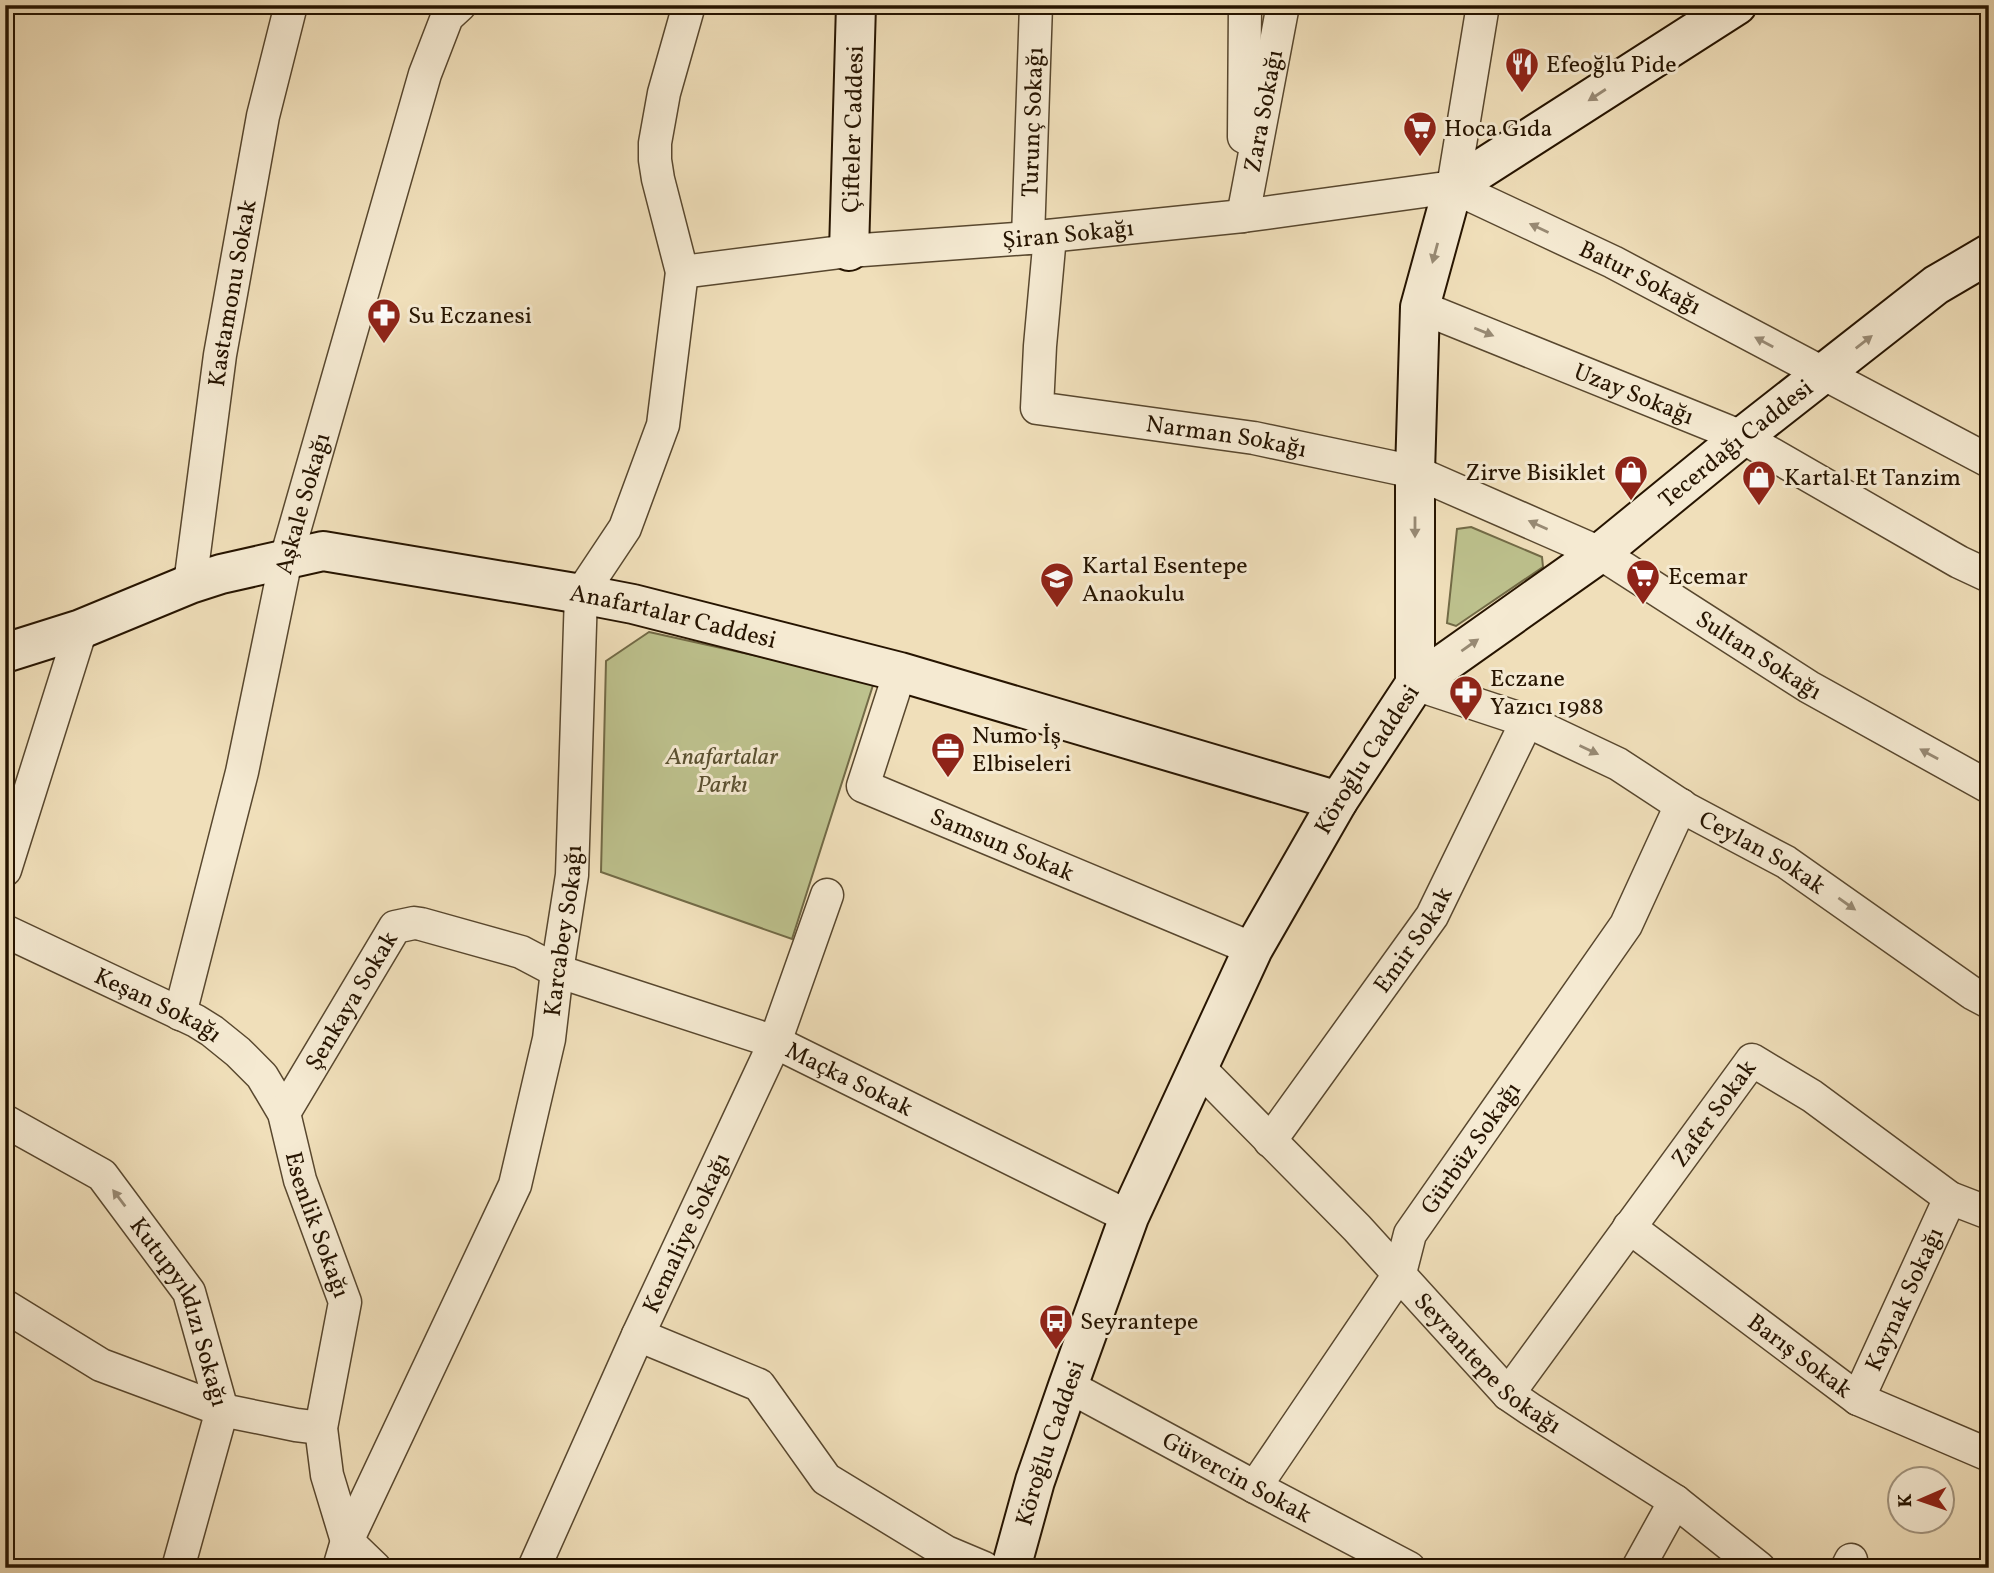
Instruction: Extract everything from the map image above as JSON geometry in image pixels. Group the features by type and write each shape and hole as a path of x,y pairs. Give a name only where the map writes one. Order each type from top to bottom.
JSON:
{"street":[{"name":"Kastamonu Sokak","path":"190,583 220,355 262,116 291,5"},
{"name":"Aşkale Sokağı","path":"180,1014 242,772 286,559 425,74 447,17 460,5"},
{"path":"581,594 625,528 663,425 682,272 658,179 655,151 664,93 689,5"},
{"name":"Çifteler Caddesi","path":"849,251 856,5"},
{"name":"Turunç Sokağı","path":"1036,5 1039,237"},
{"path":"1243,216 1245,5"},
{"name":"Zara Sokağı","path":"1243,216 1283,5"},
{"path":"1453,187 1483,5"},
{"path":"1453,187 1737,5"},
{"name":"Şiran Sokağı","path":"682,272 849,251 1039,237 1243,216 1453,187"},
{"name":"Köroğlu Caddesi","path":"1011,1568 1035,1481 1129,1217 1253,948 1338,800 1415,684 1415,472 1420,307 1453,187"},
{"name":"Batur Sokağı","path":"1453,187 1613,262 1989,461"},
{"name":"Narman Sokağı","path":"1039,237 1040,346 1037,408 1254,438 1415,472"},
{"name":"Tecerdağı Caddesi","path":"1415,684 1600,553 1742,437 1936,285 1989,254"},
{"name":"Uzay Sokağı","path":"1420,307 1742,437 1959,562 1989,576"},
{"name":"Sultan Sokağı","path":"1415,472 1600,553 1809,687 1989,787"},
{"name":"Anafartalar Caddesi","path":"5,653 81,629 190,583 323,551 633,604 900,672 1338,800"},
{"name":"Karcabey Sokağı","path":"343,1554 515,1185 549,1039 572,875 581,594"},
{"path":"5,870 81,629"},
{"name":"Samsun Sokak","path":"900,672 863,786 1253,948"},
{"name":"Ceylan Sokak","path":"1415,684 1527,721 1618,764 1681,806 1786,862 1972,993 1989,1002"},
{"name":"Emir Sokak","path":"1270,1141 1432,916 1527,721"},
{"name":"Gürbüz Sokağı","path":"1255,1487 1400,1273 1410,1234 1626,925 1681,806"},
{"name":"Kemaliye Sokağı","path":"534,1568 638,1335 775,1041 827,895"},
{"name":"Şenkaya Sokak","path":"285,1113 395,927 421,924 521,951 557,971"},
{"name":"Keşan Sokağı","path":"5,931 212,1031 262,1076 285,1113"},
{"name":"Maçka Sokak","path":"557,971 775,1041 1129,1217"},
{"name":"Zafer Sokak","path":"1508,1394 1752,1060 1812,1096 1950,1198 1989,1213"},
{"name":"Seyrantepe Sokağı","path":"1198,1067 1400,1273 1508,1394 1675,1501 1759,1568"},
{"name":"Esenlik Sokağı","path":"285,1113 300,1180 345,1302 321,1427 327,1475 343,1554"},
{"name":"Kutupyıldızı Sokağı","path":"5,1121 102,1175 189,1292 222,1410 178,1568"},
{"name":"Kaynak Sokağı","path":"1858,1399 1950,1198"},
{"name":"Barış Sokak","path":"1629,1227 1858,1399 1989,1455"},
{"path":"5,1306 101,1365 222,1410 296,1425 321,1427"},
{"path":"638,1335 759,1385 826,1479 946,1552 984,1568"},
{"name":"Güvercin Sokak","path":"1068,1386 1398,1565"},
{"path":"1638,1568 1675,1501"},
{"path":"343,1554 376,1568"}],"green space":[{"path":"1471,527 1542,557 1543,567 1456,626 1447,623 1457,529"},
{"name":"Anafartalar Parkı","path":"649,632 874,682 792,939 601,872 606,661"}],"place":[{"name":"Efeoğlu Pide","path":"1522,94"},
{"name":"Hoca Gıda","path":"1420,158"},
{"name":"Su Eczanesi","path":"384,345"},
{"name":"Zirve Bisiklet","path":"1631,502"},
{"name":"Kartal Et Tanzim","path":"1759,507"},
{"name":"Ecemar","path":"1643,606"},
{"name":"Kartal Esentepe Anaokulu","path":"1057,609"},
{"name":"Eczane Yazıcı 1988","path":"1466,722"},
{"name":"Numo İş Elbiseleri","path":"948,779"},
{"name":"Seyrantepe","path":"1056,1351"}]}
